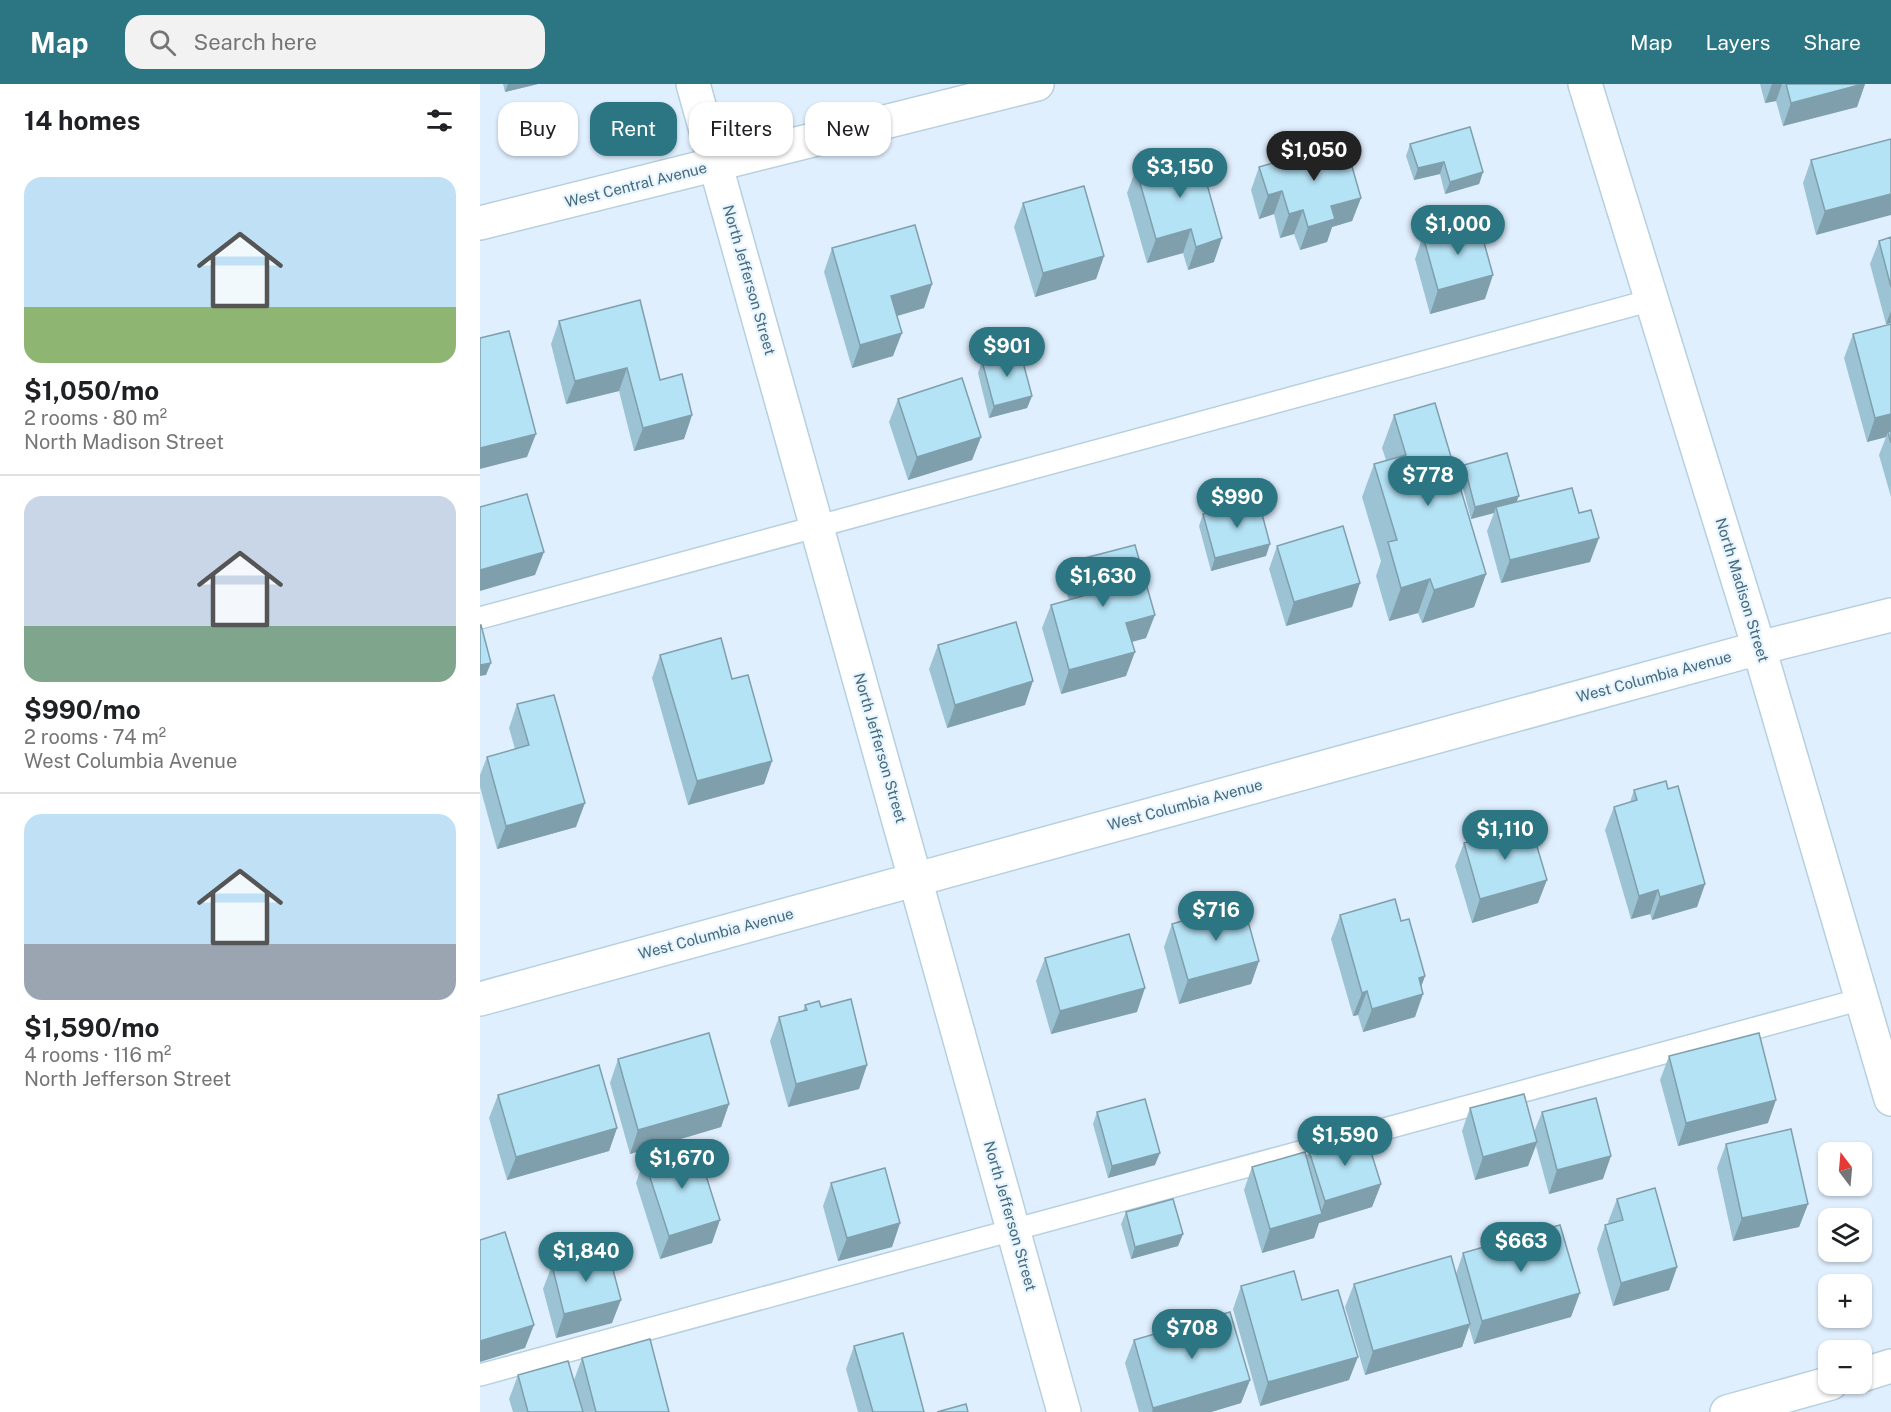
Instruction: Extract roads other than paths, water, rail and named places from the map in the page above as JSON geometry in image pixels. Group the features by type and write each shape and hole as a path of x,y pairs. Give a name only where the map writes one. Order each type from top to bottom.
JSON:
{"street":[{"name":"North Jefferson Street","path":"693,84 1064,1412"},
{"name":"West Central Avenue","path":"480,224 1037,84"},
{"name":"North Madison Street","path":"1585,84 1759,648 1891,1099"},
{"name":"West Columbia Avenue","path":"480,999 1759,648 1891,615"},
{"path":"1872,1372 1891,1366"},
{"path":"1727,1412 1818,1387"}],"lane":[{"path":"480,618 1652,300"},
{"path":"480,1375 1862,999"}]}
